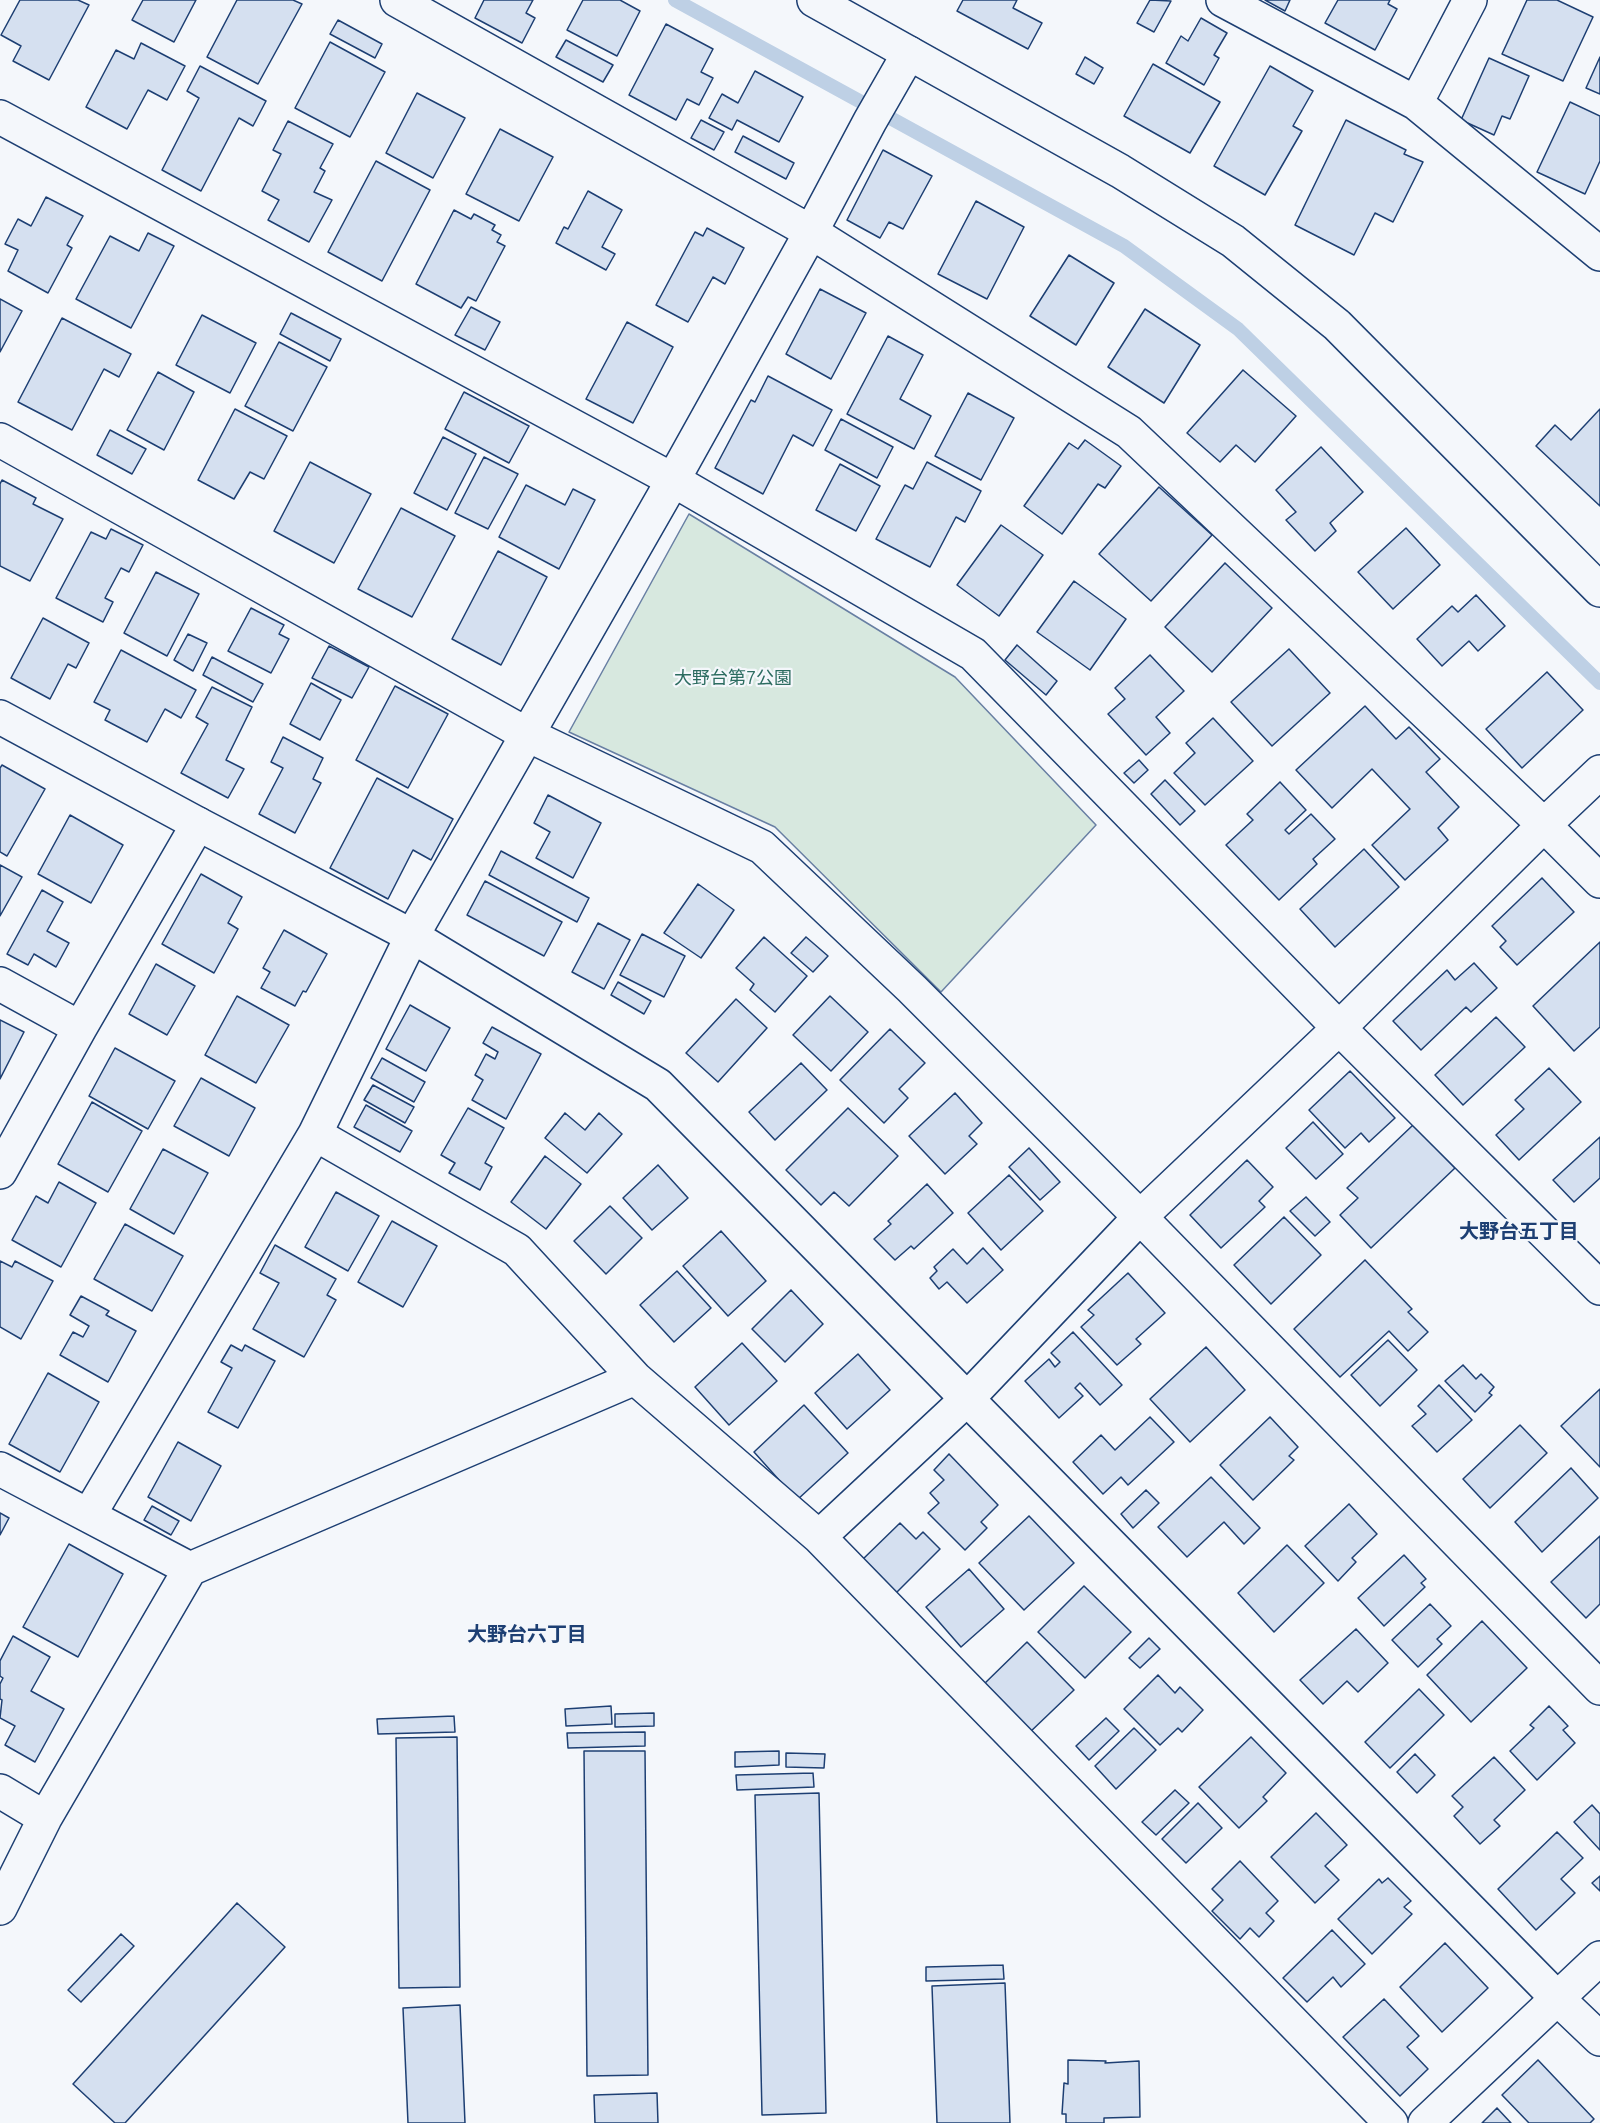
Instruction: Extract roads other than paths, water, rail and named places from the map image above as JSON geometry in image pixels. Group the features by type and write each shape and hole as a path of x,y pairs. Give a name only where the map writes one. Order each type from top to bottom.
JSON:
{"street":[{"path":"397,0 811,232 1129,432 1544,825 1600,881"},
{"path":"814,0 1120,171 1233,241 1337,325 1600,590"},
{"path":"1223,0 1416,103 1600,254"},
{"path":"1416,103 1470,0"},
{"path":"89,1515 315,1134 412,936 673,480 909,52"},
{"path":"0,117 673,480 974,654 1339,1028 1600,1288"},
{"path":"0,441 528,735 762,847 912,989 1140,1217 1600,1688"},
{"path":"0,717 412,936 658,1085 1600,2039"},
{"path":"819,1537 967,1399 1140,1217 1339,1028 1600,772"},
{"path":"0,1172 198,824"},
{"path":"0,984 80,1028"},
{"path":"315,1134 517,1250 635,1378 819,1537 1392,2123"},
{"path":"0,1908 45,1818 190,1569 635,1378"},
{"path":"0,1469 190,1569"},
{"path":"0,1791 45,1818"},
{"path":"1425,2123 1600,1959"}],"waterway":[{"path":"675,0 1124,246 1238,329 1600,683"}],"district":[{"name":"大野台五丁目","path":"1519,1231"},
{"name":"大野台六丁目","path":"527,1634"}],"park label":[{"name":"大野台第7公園","path":"733,678"}]}
